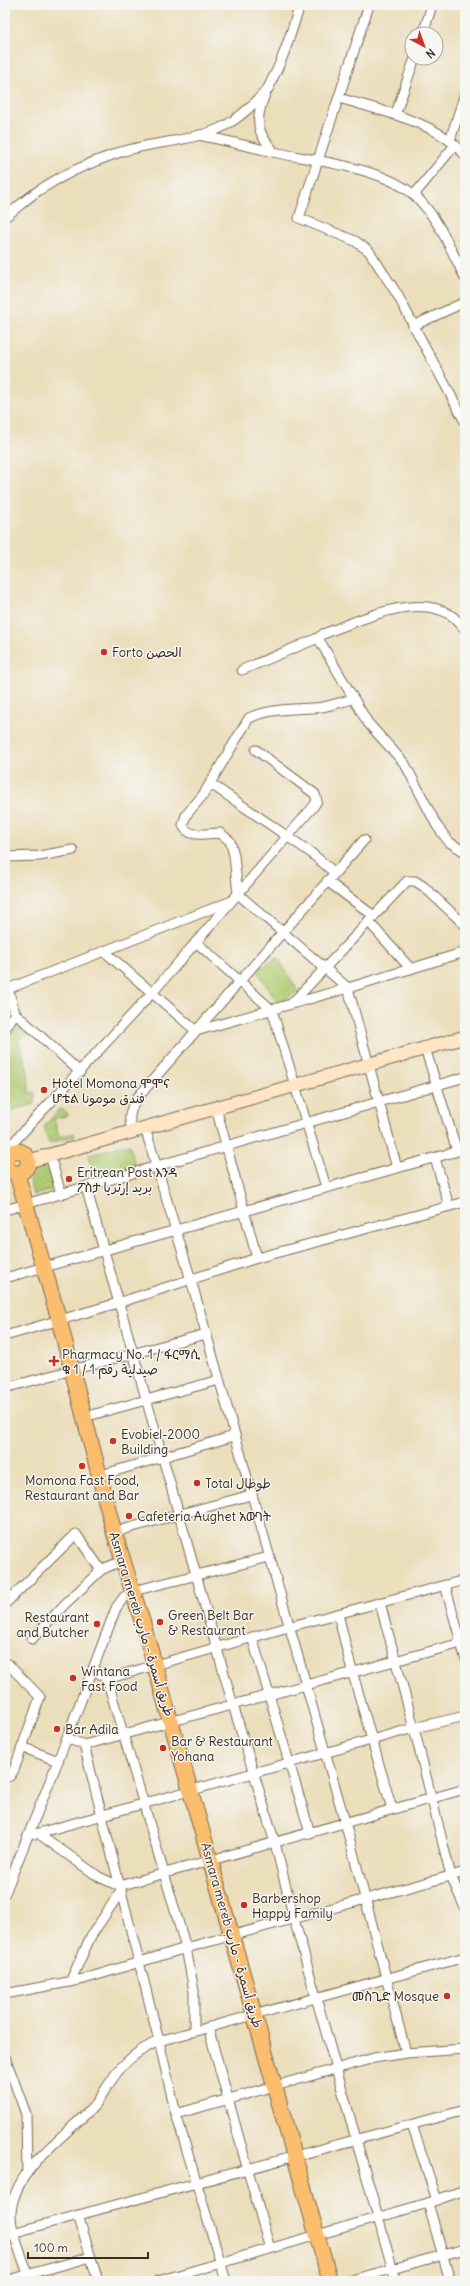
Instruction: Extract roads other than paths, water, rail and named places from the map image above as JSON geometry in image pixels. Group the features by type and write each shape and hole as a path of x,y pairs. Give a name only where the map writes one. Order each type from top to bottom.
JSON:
{"highway":[{"path":"10,1147 24,1153 29,1161 27,1169 10,1169 7,1159 10,1147"},
{"name":"Asmara mereb طريق أسمرة - مارب","path":"10,1169 25,1205 44,1267 59,1320 98,1476 171,1722 330,2281"}],"main road":[{"path":"29,1161 465,1037"}],"street":[{"path":"274,152 263,137 259,125 263,102 282,58 300,5"},
{"path":"369,5 299,218 355,241 368,251 397,294 465,422"},
{"path":"425,26 432,5"},
{"path":"396,115 412,66"},
{"path":"5,218 40,189 67,173 139,146 199,135 216,130 233,121 257,102 270,86"},
{"path":"414,195 452,142 465,94"},
{"path":"339,98 396,115 452,142 465,155"},
{"path":"199,135 274,152 318,159 391,181 414,195 436,221 465,278"},
{"path":"413,326 465,302"},
{"path":"242,670 318,638 323,634 390,610 408,607 432,608 450,614 465,629"},
{"path":"318,638 368,723 405,764 437,826 449,842 465,852"},
{"path":"353,699 315,708 298,707 261,713 249,718 239,732 211,784 186,815 183,825 187,831 193,834 220,833 230,841 237,872 238,894 325,970 348,988 397,1168"},
{"path":"10,1147 152,993 317,801 314,794 256,750"},
{"path":"211,784 287,837 334,873"},
{"path":"364,840 239,980 137,1098 130,1110 128,1122 139,1130 157,1167 191,1280 288,1627 345,1822 406,2053"},
{"path":"5,857 39,856 73,850"},
{"path":"327,881 371,919 411,969"},
{"path":"292,1004 407,881 415,881 423,886 465,925"},
{"path":"80,1072 15,1013 7,989 230,902"},
{"path":"196,942 272,1010 326,1187"},
{"path":"104,951 196,1031"},
{"path":"196,1031 348,988 465,952"},
{"path":"5,1029 15,1013"},
{"path":"5,1278 461,1150 425,1048"},
{"path":"5,1210 465,1077"},
{"path":"216,1108 257,1258"},
{"path":"50,1155 61,1194"},
{"path":"435,1158 448,1206"},
{"path":"86,1187 145,1399 180,1515 216,1648 275,1843 294,1919 380,2217 396,2281"},
{"path":"5,1336 118,1303 257,1258 465,1202"},
{"path":"5,1388 72,1371 132,1352 206,1334"},
{"path":"84,1417 145,1399 219,1380"},
{"path":"98,1476 234,1436"},
{"path":"114,1532 251,1495"},
{"path":"5,1604 76,1534 101,1570"},
{"path":"5,1893 94,1669 116,1608 124,1597 133,1591 269,1557"},
{"path":"32,1639 65,1604 101,1570 123,1560"},
{"path":"107,1679 288,1627 465,1580"},
{"path":"445,1585 463,1642 465,1657"},
{"path":"380,1603 394,1660 414,1728 450,1876 465,1908"},
{"path":"338,1614 371,1740 392,1809"},
{"path":"252,1638 270,1694 310,1833"},
{"path":"67,1738 84,1745 463,1642"},
{"path":"5,1778 10,1776 14,1770 40,1697 8,1664"},
{"path":"94,1669 107,1679 144,1805 162,1874 186,1948 194,1991 194,2031"},
{"path":"28,1836 191,1792 325,1752 465,1716"},
{"path":"84,1745 176,2114 226,2281"},
{"path":"22,1747 58,1761"},
{"path":"70,1982 91,1936 120,1888 210,1860 465,1789"},
{"path":"39,1834 99,1877 120,1888"},
{"path":"5,1994 70,1982 186,1948 465,1872"},
{"path":"29,2278 11,2214 16,2195 27,2173 49,2147 94,2106 113,2078 131,2057 159,2041 465,1956"},
{"path":"208,2027 270,2249"},
{"path":"176,2114 374,2058 406,2053 465,2049"},
{"path":"5,2057 26,2114 27,2173"},
{"path":"5,2235 465,2110"},
{"path":"412,2125 438,2200"},
{"path":"158,2281 428,2203 465,2190"},
{"path":"428,2203 450,2281"},
{"path":"78,2215 98,2281"},
{"path":"348,2281 465,2249"},
{"path":"5,2281 29,2278 91,2257"}],"place":[{"name":"Forto الحصن","path":"104,652"},
{"name":"Hotel Momona ሞሞና ሆቴል فندق مومونا","path":"44,1090"},
{"name":"Eritrean Post እንዳ ፖስታ بريد إرتريا","path":"69,1179"},
{"name":"Pharmacy No. 1 / ፋርማሲ ቁ 1 / صيدلية رقم 1","path":"54,1361"},
{"name":"Evobiel-2000 Building","path":"113,1441"},
{"name":"Momona Fast Food, Restaurant and Bar","path":"82,1466"},
{"name":"Total طوطال","path":"197,1483"},
{"name":"Cafeteria Aughet አውገት","path":"129,1516"},
{"name":"Green Belt Bar & Restaurant","path":"160,1622"},
{"name":"Restaurant and Butcher","path":"97,1624"},
{"name":"Wintana Fast Food","path":"73,1678"},
{"name":"Bar Adila","path":"57,1729"},
{"name":"Bar & Restaurant Yohana","path":"163,1748"},
{"name":"Barbershop Happy Family","path":"244,1905"},
{"name":"መስጊድ Mosque","path":"447,1996"}]}
